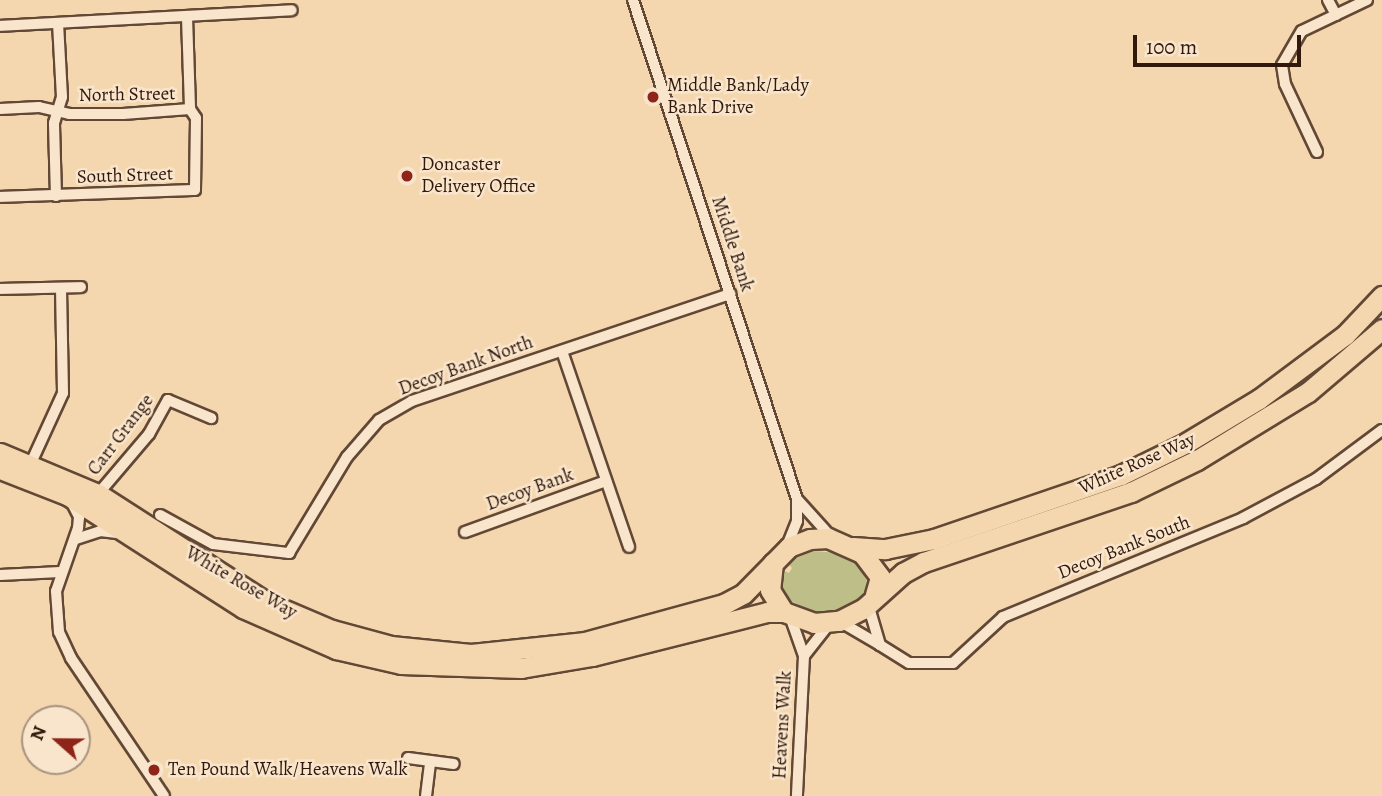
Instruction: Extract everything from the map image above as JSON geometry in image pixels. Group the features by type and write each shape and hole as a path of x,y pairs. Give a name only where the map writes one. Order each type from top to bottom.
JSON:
{"highway":[{"name":"White Rose Way","path":"0,453 31,463 98,494 266,602 354,637 418,650 514,653 584,642 724,604 743,594 778,557 810,540 885,549 934,539 1121,475 1186,443 1259,399 1345,335 1382,296"},
{"name":"White Rose Way","path":"0,469 67,495 208,588 292,632 401,664 521,668 592,656 767,612 787,614 814,623 835,621 872,600 924,562 1028,530 1178,470 1308,391 1382,329"},
{"path":"843,543 874,565 880,577 872,600"},
{"path":"778,557 770,590 787,614"}],"street":[{"name":"Middle Bank","path":"633,0 797,499 794,534 778,557"},
{"path":"1328,0 1336,15"},
{"path":"1317,152 1284,84 1282,65 1302,31 1367,0"},
{"path":"0,26 292,10"},
{"name":"North Street","path":"0,109 123,114 190,109 187,17"},
{"name":"North Street","path":"55,110 62,97 58,24"},
{"name":"South Street","path":"0,197 195,190 196,118 190,109"},
{"name":"South Street","path":"55,110 56,196"},
{"path":"0,289 81,287"},
{"path":"31,463 62,393 61,288"},
{"name":"Decoy Bank North","path":"160,515 213,544 289,552 347,457 379,420 412,401 730,295"},
{"path":"562,351 629,547"},
{"name":"Carr Grange","path":"98,494 149,434 168,400 211,418"},
{"name":"Decoy Bank South","path":"835,621 909,663 953,663 1003,617 1242,517 1316,479 1382,430"},
{"name":"Decoy Bank","path":"465,532 606,481"},
{"path":"67,495 79,517 76,539 60,572 55,602 64,645 164,796"},
{"name":"Middle Bank","path":"797,499 843,543"},
{"path":"76,539 100,531 130,536"},
{"path":"0,575 60,572"},
{"path":"872,600 880,645"},
{"name":"Heavens Walk","path":"787,614 804,656 797,796"},
{"name":"Heavens Walk","path":"804,656 835,621"},
{"path":"408,758 454,764"},
{"path":"426,796 430,761"}],"green space":[{"path":"814,551 839,553 859,566 868,583 865,597 847,611 816,614 789,600 779,584 782,570 789,573 792,568 787,562"}],"place":[{"name":"Middle Bank/Lady Bank Drive","path":"653,97"},
{"name":"Doncaster Delivery Office","path":"407,176"},
{"name":"Ten Pound Walk/Heavens Walk","path":"154,770"}]}
